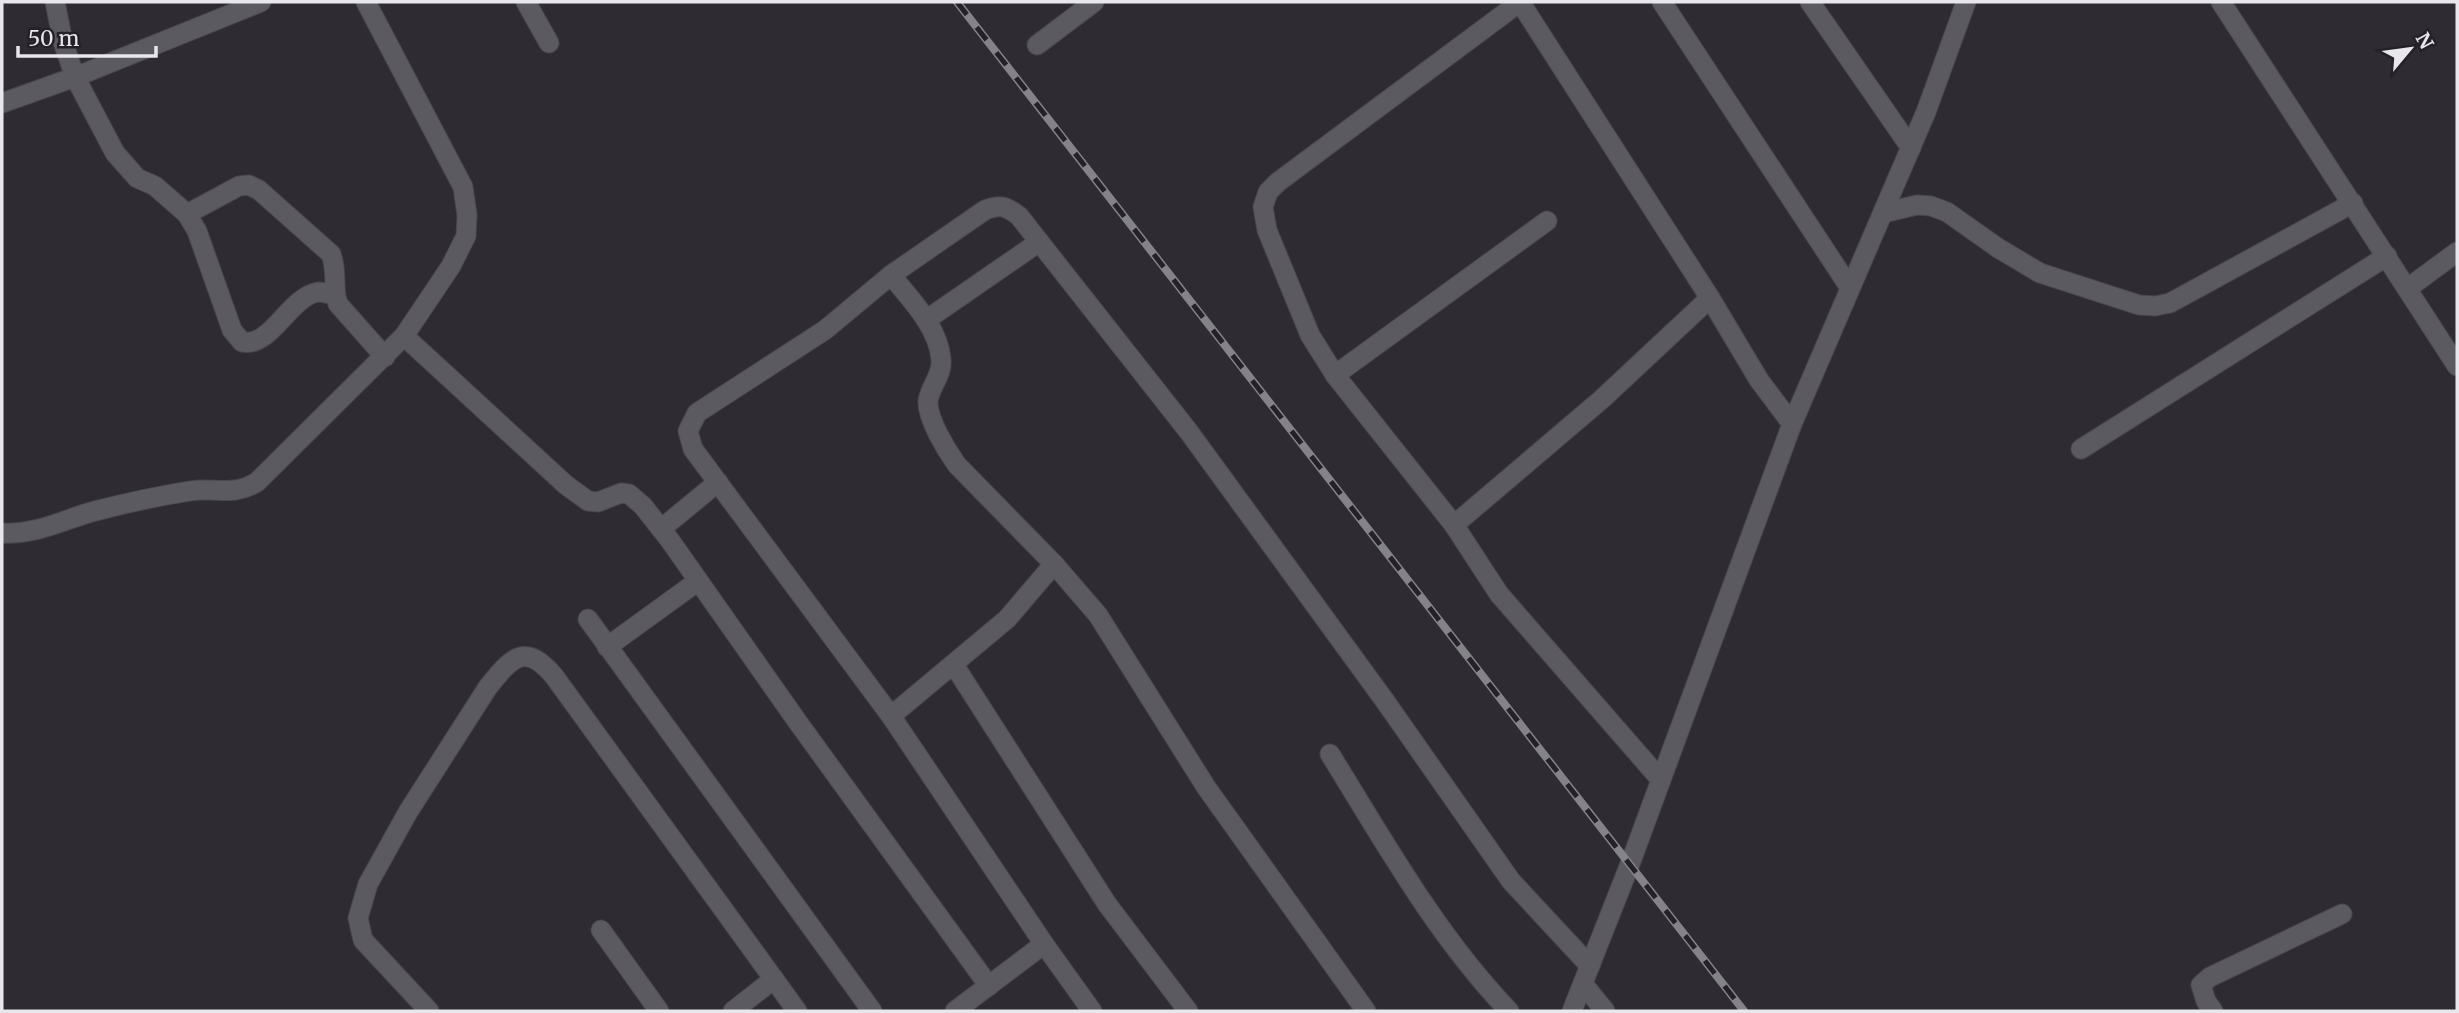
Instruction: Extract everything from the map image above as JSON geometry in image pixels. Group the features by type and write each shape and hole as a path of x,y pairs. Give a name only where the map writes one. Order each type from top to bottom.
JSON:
{"street":[{"path":"55,2 63,42 75,76 115,153 137,178 155,186 187,214 197,231 232,330 242,342 255,342 274,328 305,297 320,292 335,295"},
{"path":"2,103 75,76 234,7 261,2"},
{"path":"2,533 36,531 96,511 190,491 244,490 266,473 404,336 451,266 466,236 467,215 463,187 366,2"},
{"path":"526,2 549,43"},
{"path":"1037,45 1094,2"},
{"path":"1661,780 1499,594 1454,525 1335,375 1310,335 1266,230 1263,207 1268,192 1520,2 1710,298 1759,380 1792,424"},
{"path":"1662,2 1850,288"},
{"path":"1810,2 1911,149"},
{"path":"1572,1011 1661,780 1792,424 1911,149 1966,2"},
{"path":"2221,2 2457,366"},
{"path":"187,214 239,186 249,185 259,190 331,254 337,277 335,295 338,304 385,357"},
{"path":"1883,213 1917,205 1931,206 1947,212 1998,248 2040,273 2138,305 2155,306 2169,303 2353,203"},
{"path":"1093,1011 1044,944 891,716 693,449 688,431 697,413 824,330 891,275 985,210 998,205 1009,208 1019,216 1189,432 1385,701 1511,881 1586,974 1605,1011"},
{"path":"1335,375 1548,221"},
{"path":"926,320 1039,242"},
{"path":"2407,288 2457,252"},
{"path":"2081,449 2387,256"},
{"path":"891,275 926,320 937,343 941,359 940,373 928,401 944,448 957,465 1054,564 1098,615 1206,788 1366,1011"},
{"path":"1454,525 1602,398 1710,298"},
{"path":"404,336 566,485 588,501 598,502 629,494 643,506 989,986"},
{"path":"661,529 718,482"},
{"path":"891,716 1007,619 1054,564"},
{"path":"607,646 698,581"},
{"path":"588,619 872,1011"},
{"path":"429,1011 363,940 358,919 368,884 408,811 488,687 503,668 517,659 531,656 541,660 554,677 797,1011"},
{"path":"954,665 1107,904 1188,1011"},
{"path":"1330,754 1411,886 1482,983 1509,1011"},
{"path":"2213,1011 2201,985 2210,977 2342,914"},
{"path":"601,930 659,1011"},
{"path":"956,1011 1044,944"},
{"path":"733,1011 774,979"}],"railway":[{"path":"957,2 1744,1011"}]}
